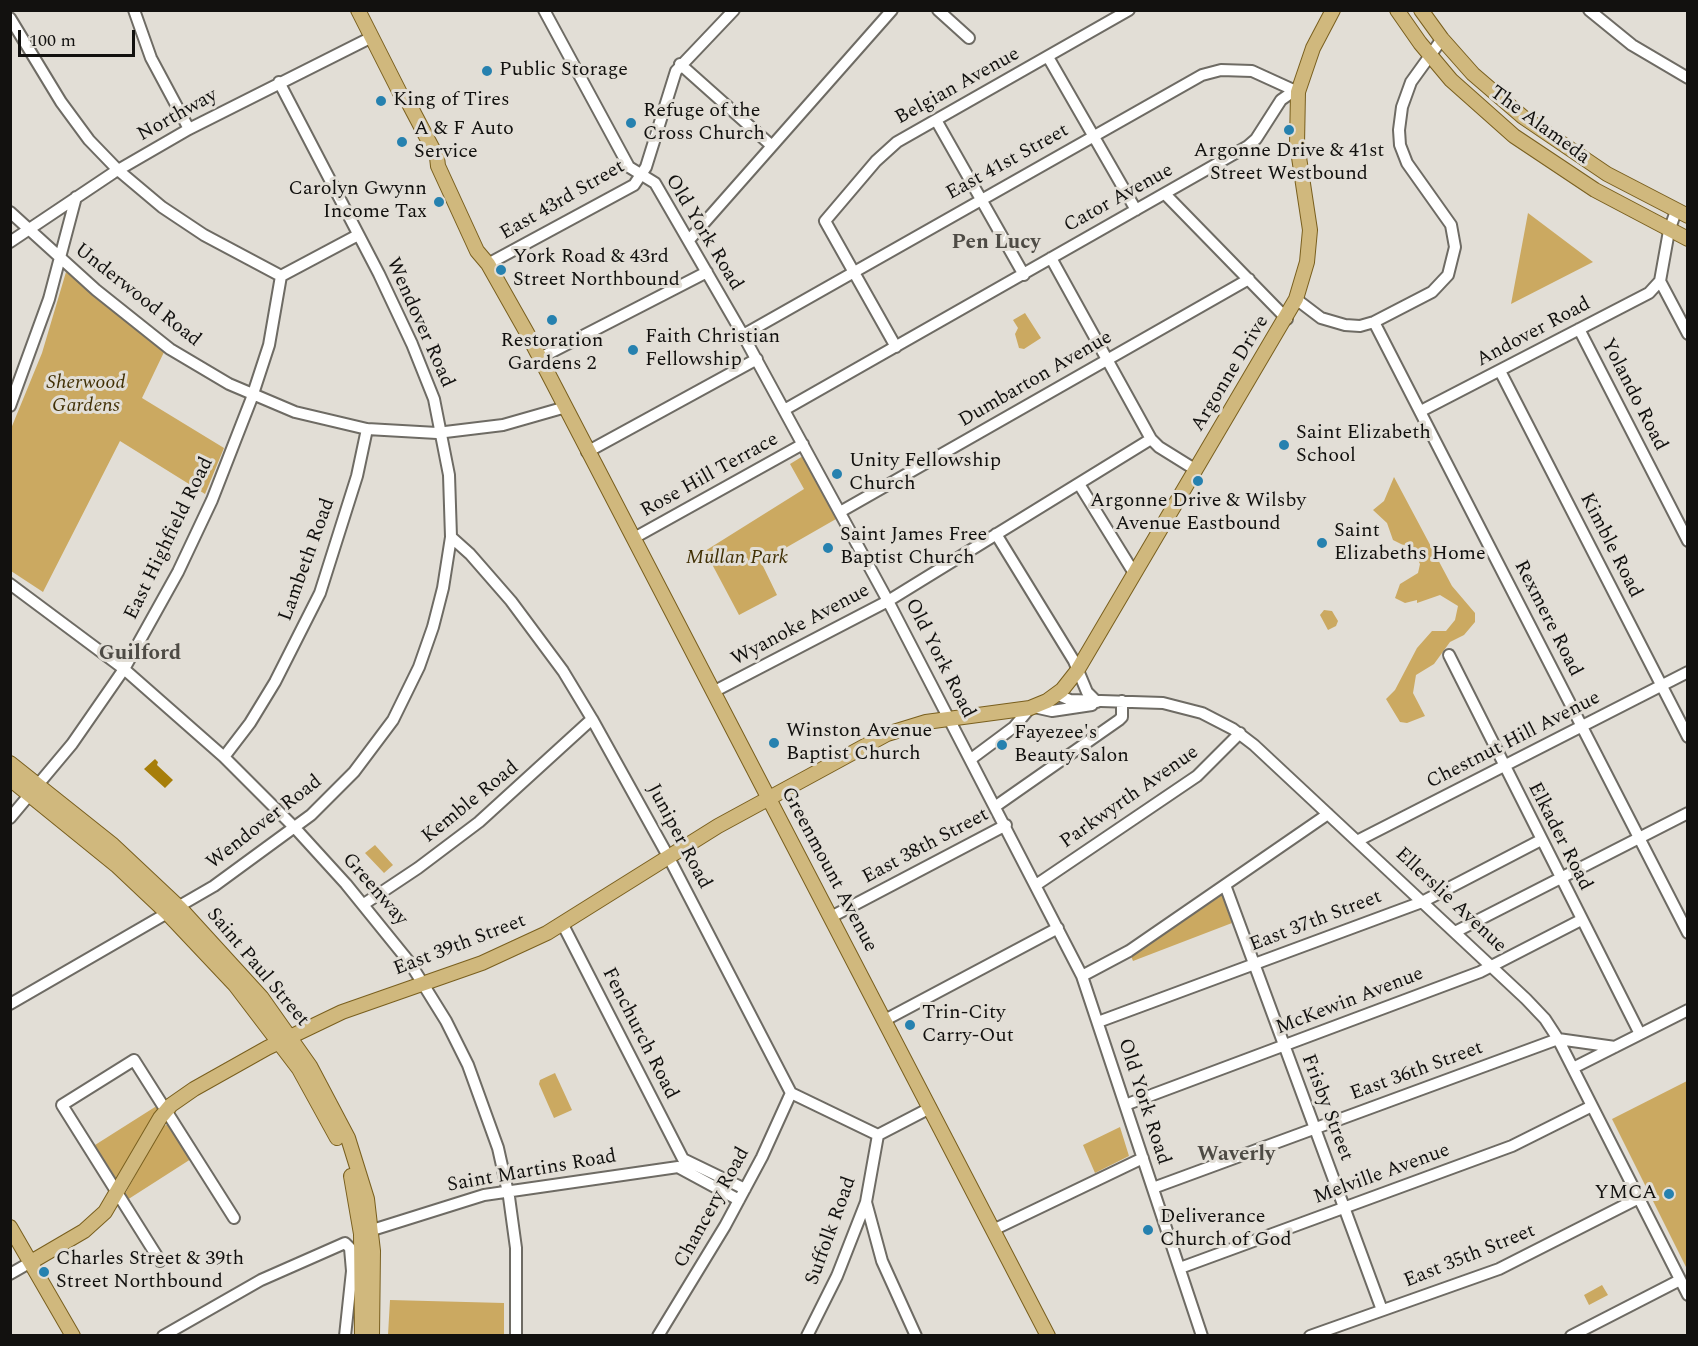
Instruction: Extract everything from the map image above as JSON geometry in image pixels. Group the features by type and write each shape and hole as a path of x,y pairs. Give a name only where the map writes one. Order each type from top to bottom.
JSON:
{"main road":[{"name":"Greenmount Avenue","path":"358,10 401,95 407,100 437,157 438,166 461,211 469,215 489,264 566,407 587,452 634,538 1048,1335"},
{"name":"Argonne Drive","path":"1032,708 1056,694 1077,670 1287,319 1296,299 1307,262 1310,230 1297,144 1298,92 1313,48 1333,10"},
{"name":"The Alameda","path":"1397,10 1429,56 1464,93 1514,136 1595,190 1688,239"},
{"name":"The Alameda","path":"1421,10 1442,39 1473,74 1523,117 1607,174 1682,213"},
{"path":"949,719 1032,708"},
{"name":"East 39th Street","path":"31,1262 94,1223 118,1194 166,1111 194,1089 285,1038 342,1012 509,952 563,925 668,856 769,798 897,730 918,723 949,719"},
{"name":"Saint Paul Street","path":"10,763 35,790 98,849 173,910 235,985 285,1038 334,1129 352,1177 366,1232 372,1335"},
{"name":"Saint Paul Street","path":"10,779 35,790"},
{"path":"10,1227 73,1335"},
{"name":"Saint Paul Street","path":"362,1335 366,1232"}],"street":[{"path":"134,10 151,58 189,129"},
{"name":"Old York Road","path":"544,10 623,158 631,170 654,183 757,359 996,806 1082,976 1202,1335"},
{"path":"689,240 892,10"},
{"path":"938,10 969,38"},
{"name":"Belgian Avenue","path":"854,271 825,221 889,149 1130,10"},
{"path":"1588,10 1618,36 1688,78"},
{"name":"East 43rd Street","path":"489,264 634,185 642,175 671,83 680,64 730,12"},
{"path":"10,18 61,102 89,140 118,170 162,207 204,235 281,276 358,235"},
{"name":"Northway","path":"10,242 118,170 189,129 372,37"},
{"path":"1296,299 1318,316 1335,323 1360,326 1374,322 1432,292 1448,275 1454,256 1451,225 1407,163 1400,146 1400,123 1407,91 1442,39"},
{"path":"1048,57 1136,210"},
{"path":"680,64 772,146"},
{"name":"East 41st Street","path":"743,335 982,198 1190,81 1212,71 1252,71 1298,92"},
{"name":"Wendover Road","path":"10,1004 232,874 295,828 328,800 380,739 403,702 433,627 443,588 451,537 449,475 442,433 419,360 279,82"},
{"name":"Cator Avenue","path":"784,410 1248,146 1256,139 1281,100 1291,93 1298,92"},
{"path":"936,120 1024,275"},
{"path":"1165,194 1287,319"},
{"path":"10,406 32,351 61,260 76,197"},
{"name":"Underwood Road","path":"10,212 61,260 164,344 205,371 253,395 316,418 367,429 442,433 503,425 566,407"},
{"path":"1682,213 1669,231 1660,281 1688,334"},
{"path":"1051,258 1151,439 1158,447 1196,470"},
{"path":"854,271 896,347"},
{"path":"540,358 707,272"},
{"name":"East Highfield Road","path":"10,818 35,790 124,669 164,599 199,528 253,395 269,345 281,276"},
{"name":"Dumbarton Avenue","path":"840,512 1249,279"},
{"name":"Andover Road","path":"1421,411 1649,293 1660,281"},
{"name":"Rexmere Road","path":"1374,322 1688,933"},
{"name":"Yolando Road","path":"1579,329 1688,541"},
{"path":"587,452 757,359"},
{"name":"Kimble Road","path":"1500,371 1688,737"},
{"name":"Lambeth Road","path":"224,757 250,723 275,682 320,593 357,476 367,429"},
{"name":"Wyanoke Avenue","path":"713,692 888,601 1151,439"},
{"name":"Rose Hill Terrace","path":"634,538 804,444"},
{"path":"1079,484 1134,573"},
{"path":"971,759 1014,727 1032,708 1052,711 1086,707 1098,702 1087,692 1077,670 996,534"},
{"name":"Juniper Road","path":"451,537 470,554 512,602 563,671 668,856 791,1093"},
{"name":"Greenway","path":"10,584 124,669 224,757 295,828 364,904 395,942 423,983 446,1022 476,1082 495,1139 508,1191 517,1274 516,1335"},
{"name":"Elkader Road","path":"1449,655 1640,1034"},
{"name":"Chestnut Hill Avenue","path":"1357,842 1688,672"},
{"name":"Ellerslie Avenue","path":"1056,694 1066,700 1163,703 1189,709 1217,720 1240,734 1492,967 1537,1010 1558,1039 1688,1295"},
{"name":"East 38th Street","path":"996,806 1119,720 1122,717 1122,701"},
{"name":"Kemble Road","path":"364,904 428,861 479,822 592,719"},
{"name":"Parkwyrth Avenue","path":"1036,885 1197,776 1240,734"},
{"path":"1455,933 1688,813"},
{"path":"1082,976 1122,956 1328,814"},
{"name":"East 38th Street","path":"831,917 1006,825"},
{"name":"East 37th Street","path":"1098,1022 1422,902 1541,840"},
{"name":"Frisby Street","path":"1225,885 1382,1311"},
{"name":"McKewin Avenue","path":"1125,1105 1492,967 1581,920"},
{"name":"Fenchurch Road","path":"563,925 680,1163"},
{"path":"885,1020 1058,928"},
{"path":"1573,1068 1688,1010"},
{"path":"1558,1039 1615,1047"},
{"name":"East 36th Street","path":"1153,1188 1558,1039"},
{"path":"160,1261 62,1105 134,1060 234,1218"},
{"path":"791,1093 878,1135 930,1108"},
{"name":"Chancery Road","path":"658,1335 696,1276 739,1200 791,1093"},
{"name":"Melville Avenue","path":"1180,1268 1512,1146 1592,1106"},
{"name":"Suffolk Road","path":"807,1335 830,1291 866,1202 878,1135"},
{"path":"993,1230 1143,1158"},
{"path":"680,1163 745,1189"},
{"path":"680,1163 739,1200"},
{"name":"Saint Martins Road","path":"366,1232 451,1204 508,1191 680,1163"},
{"name":"East 35th Street","path":"1310,1335 1499,1269 1638,1198"},
{"path":"866,1202 882,1261 916,1335"},
{"path":"163,1335 261,1280 321,1252 347,1243 352,1270 345,1335"},
{"path":"10,1274 31,1262"},
{"path":"1571,1335 1680,1280"}],"green space":[{"path":"1528,213 1593,262 1511,304"},
{"name":"Sherwood Gardens","path":"66,272 165,350 142,398 224,448 205,494 120,441 43,592 11,571 10,431 42,353"},
{"path":"1025,313 1041,338 1024,349 1019,348 1015,334 1018,328 1013,320"},
{"name":"Mullan Park","path":"803,456 836,519 761,562 777,595 739,615 705,551 804,489 790,464"},
{"path":"1394,477 1452,586 1475,613 1475,622 1464,635 1450,642 1434,664 1416,675 1413,693 1425,716 1407,723 1400,722 1386,699 1395,690 1417,648 1432,631 1446,631 1455,620 1458,606 1440,595 1417,603 1417,600 1405,603 1395,598 1400,584 1418,573 1420,564 1413,550 1393,540 1387,523 1373,510 1384,501"},
{"path":"1324,610 1332,611 1338,621 1336,626 1328,630 1320,615"},
{"path":"375,845 393,865 384,873 365,853"},
{"path":"1222,895 1232,923 1133,961 1131,956"},
{"path":"555,1073 572,1110 554,1118 539,1084 540,1080"},
{"name":"YMCA","path":"1687,1081 1687,1269 1612,1119"},
{"path":"155,1107 159,1108 119,1178 114,1179 95,1145"},
{"path":"168,1124 191,1159 127,1200 125,1194 162,1127"},
{"path":"1120,1127 1129,1156 1095,1173 1083,1145"},
{"path":"1602,1285 1608,1295 1589,1305 1584,1295"},
{"path":"390,1300 504,1303 504,1335 388,1335"}],"shaded area":[{"path":"155,759 158,762 157,765 173,780 165,788 144,769"}],"place":[{"name":"Public Storage","path":"487,71"},
{"name":"King of Tires","path":"381,101"},
{"name":"Refuge of the Cross Church","path":"631,123"},
{"name":"Argonne Drive & 41st Street Westbound","path":"1289,130"},
{"name":"A & F Auto Service","path":"402,142"},
{"name":"Carolyn Gwynn Income Tax","path":"439,202"},
{"name":"York Road & 43rd Street Northbound","path":"501,270"},
{"name":"Restoration Gardens 2","path":"552,320"},
{"name":"Faith Christian Fellowship","path":"633,350"},
{"name":"Saint Elizabeth School","path":"1284,445"},
{"name":"Unity Fellowship Church","path":"837,474"},
{"name":"Argonne Drive & Wilsby Avenue Eastbound","path":"1198,481"},
{"name":"Saint Elizabeths Home","path":"1322,543"},
{"name":"Saint James Free Baptist Church","path":"828,548"},
{"name":"Winston Avenue Baptist Church","path":"774,743"},
{"name":"Fayezee's Beauty Salon","path":"1002,745"},
{"name":"Trin-City Carry-Out","path":"910,1025"},
{"name":"YMCA","path":"1669,1194"},
{"name":"Deliverance Church of God","path":"1148,1230"},
{"name":"Charles Street & 39th Street Northbound","path":"44,1272"}],"district":[{"name":"Pen Lucy","path":"996,244"},
{"name":"Guilford","path":"140,655"},
{"name":"Waverly","path":"1236,1156"}]}
